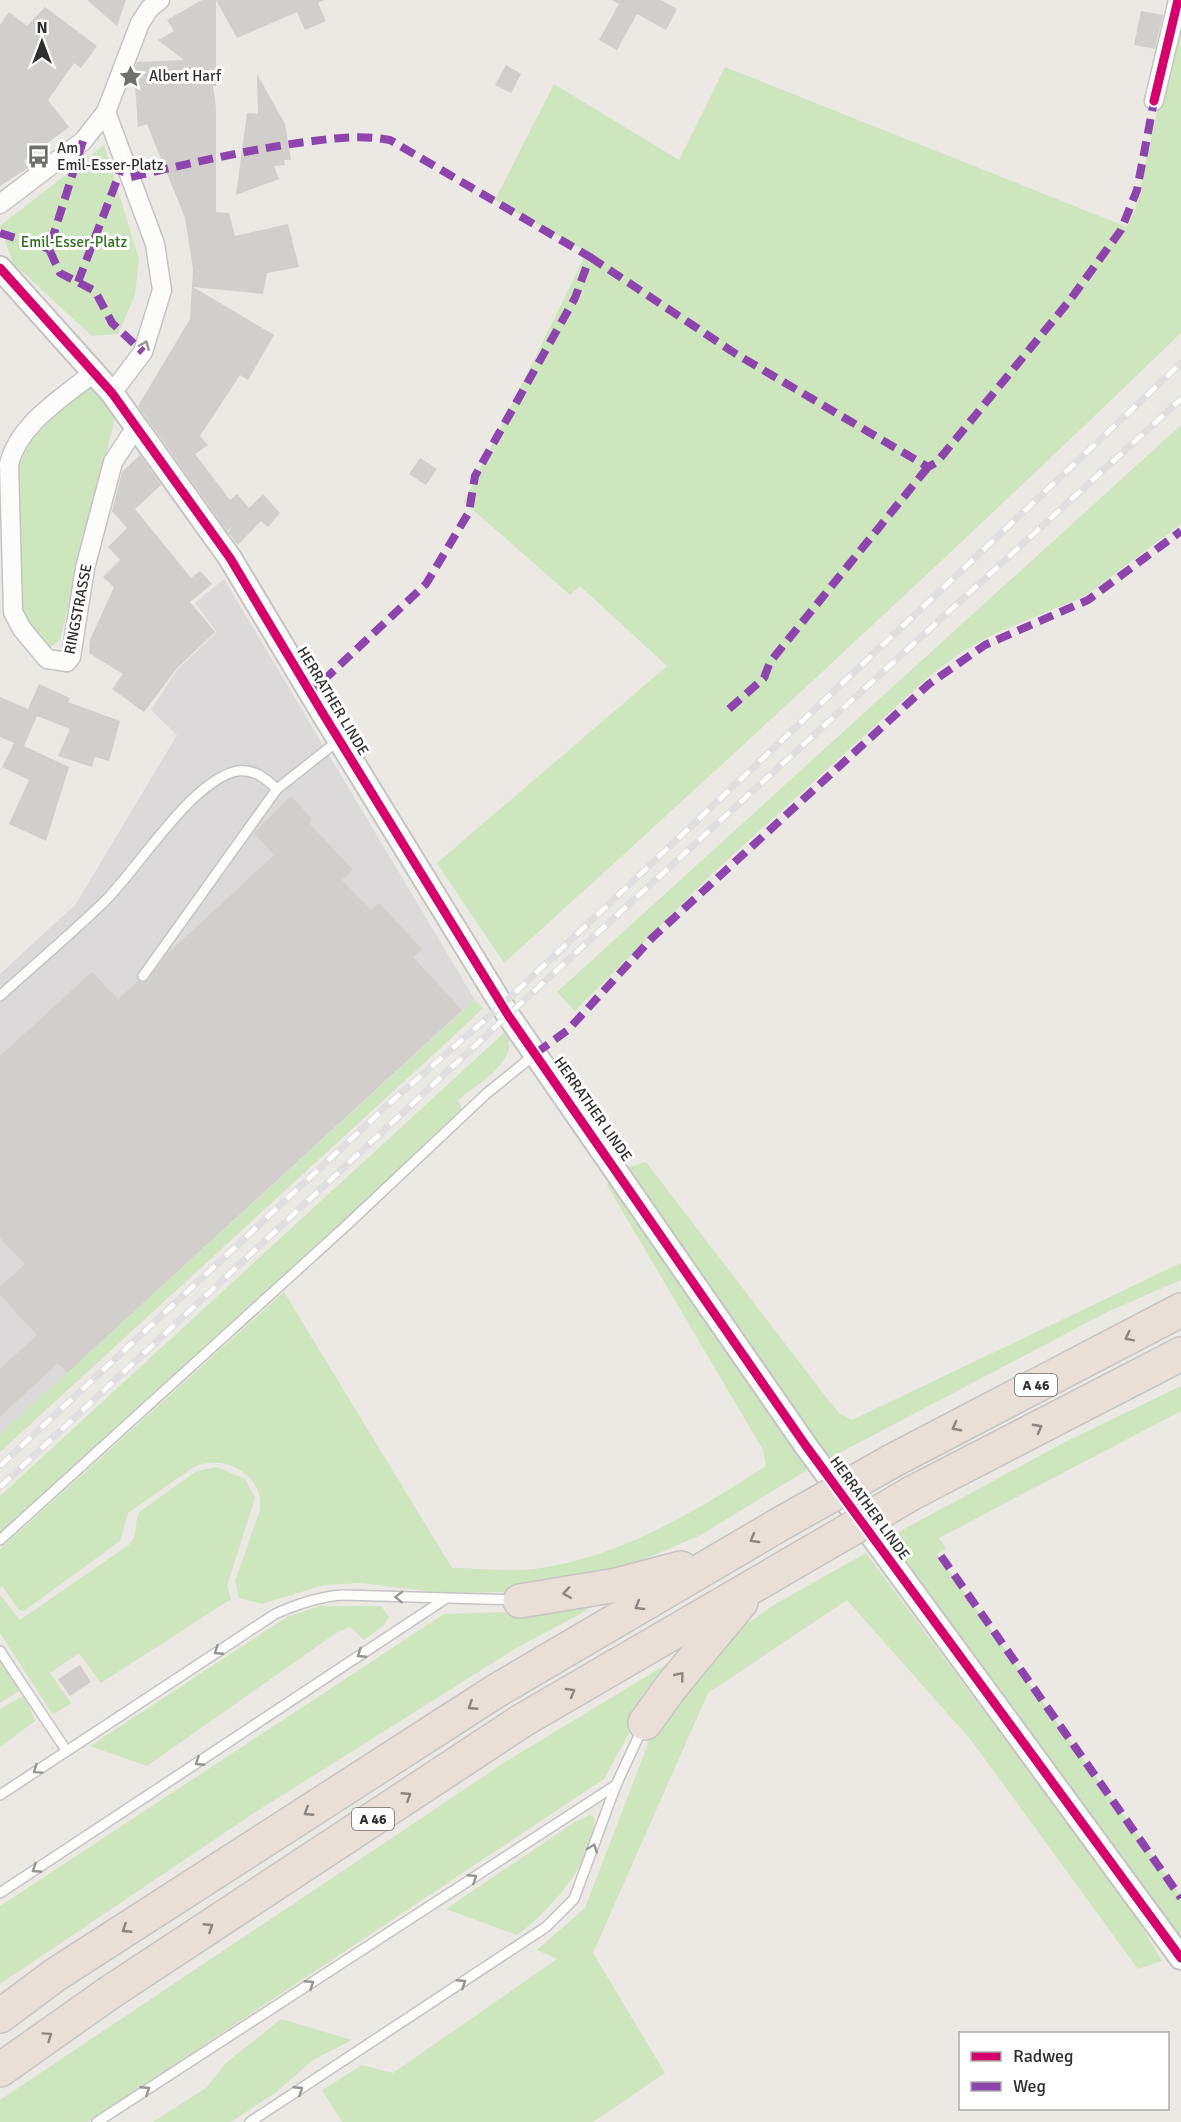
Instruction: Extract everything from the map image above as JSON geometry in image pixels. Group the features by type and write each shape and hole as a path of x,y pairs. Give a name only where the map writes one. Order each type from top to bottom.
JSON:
{"highway":[{"name":"A 46","path":"0,2016 56,1975 496,1690 892,1461 1181,1310"},
{"name":"A 46","path":"0,2070 109,1993 523,1720 912,1494 1181,1354"},
{"path":"520,1601 616,1585 726,1556"},
{"path":"645,1723 677,1679 757,1584"}],"street":[{"path":"0,204 83,141 106,112 133,38 150,8 160,0"},
{"path":"1154,101 1178,0"},
{"path":"106,112 155,244 162,290 143,352 112,393"},
{"name":"HERRATHER LINDE","path":"0,268 112,393 230,558 502,1005 806,1446 1181,1958"},
{"name":"RINGSTRASSE","path":"94,372 24,431 13,448 9,464 13,612 34,645 47,659 67,662 71,657 85,568 113,462 136,427"}],"lane":[{"path":"143,976 277,789 339,740"},
{"path":"0,996 106,900 202,791 234,772 248,770 262,775 277,789"},
{"path":"0,1540 348,1224 486,1094 536,1053"},
{"path":"0,1795 275,1614 294,1605 317,1597 342,1595 520,1601"},
{"path":"0,1893 445,1599"},
{"path":"0,1651 66,1750"},
{"path":"250,2122 546,1927 573,1899 616,1785 645,1723"},
{"path":"97,2122 616,1785"}],"shaded area":[{"path":"224,579 475,1000 0,1434 0,974 76,904 177,735 151,710 177,670 217,632 195,603"}],"green space":[{"path":"1181,3 1181,333 845,651 504,963 437,863 667,666 580,586 570,595 464,502 587,252 495,200 554,84 679,160 725,67 1127,227 1136,207"},
{"name":"Emil-Esser-Platz","path":"104,145 139,259 135,295 118,334 92,336 13,263 0,226"},
{"path":"92,385 117,410 60,640 49,648 19,613 18,468 33,436 47,420"},
{"path":"1181,425 1181,524 1085,596 994,634 963,651 932,674 714,872 575,1011 557,992"},
{"path":"475,1000 483,1008 458,1032 0,1452 0,1434"},
{"path":"506,1031 509,1042 508,1052 503,1061 486,1079 458,1100 462,1109 321,1244 0,1534 0,1496"},
{"path":"646,1162 826,1397 839,1413 852,1420 1181,1263 1181,1280 1107,1312 828,1459 628,1167"},
{"path":"611,1181 807,1470 699,1536 621,1569 518,1592 446,1593 359,1583 324,1585 262,1604 239,1598 235,1581 260,1510 260,1498 256,1487 240,1470 229,1465 206,1463 194,1467 128,1513 120,1541 24,1611 19,1610 2,1586 0,1587 0,1549 284,1292 452,1568 524,1570 596,1555 626,1544 684,1516 766,1466 763,1450 607,1185"},
{"path":"1181,1386 1181,1411 939,1538 946,1549 937,1554 1181,1896 1181,1940 884,1540 1063,1443"},
{"path":"217,1467 245,1479 255,1498 227,1586 231,1599 101,1683 79,1653 50,1673 71,1703 53,1715 0,1633 0,1595 20,1620 130,1544 134,1537 139,1512 197,1471"},
{"path":"866,1553 1133,1912 1162,1961 1138,1969 971,1740 847,1600 708,1693 593,1953 665,2073 593,2122 342,2122 322,2090 362,2065 393,2073 557,1959 537,1950 585,1908 653,1731 722,1641 777,1603"},
{"path":"598,1601 582,1613 518,1647 251,1815 0,1984 0,1906 444,1614 543,1611"},
{"path":"320,1606 381,1606 389,1617 384,1625 364,1640 350,1627 336,1633 147,1766 90,1746 287,1617"},
{"path":"677,1658 645,1704 604,1779 88,2122 0,2122 0,2100 510,1759"},
{"path":"0,1659 22,1689 0,1703"},
{"path":"25,1695 35,1721 0,1747 0,1709"},
{"path":"590,1815 594,1817 594,1832 580,1865 556,1899 517,1935 446,1909 575,1822"},
{"path":"281,2019 352,2040 313,2060 275,2093 231,2122 153,2122 206,2088 226,2063"}],"building":[{"path":"87,0 126,0 117,26"},
{"path":"202,0 216,0 216,86 213,86 216,108 216,212 229,213 235,236 288,224 299,267 267,273 263,294 193,287 274,335 248,380 240,375 200,436 208,445 195,454 230,500 237,494 249,508 263,494 280,513 268,527 261,521 238,545 228,532 234,525 227,531 138,406 190,319 193,269 185,218 147,124 138,127 134,70 137,62 184,60 158,40 174,31 167,20"},
{"path":"216,0 324,0 318,3 326,21 305,30 297,12 237,38"},
{"path":"612,0 661,0 677,9 666,30 637,14 617,50 599,40 619,4"},
{"path":"45,7 97,46 81,68 74,63 48,100 69,127 24,161 28,168 0,186 0,25 9,12 27,26"},
{"path":"1141,11 1163,15 1155,49 1134,45"},
{"path":"506,65 521,74 511,93 495,85"},
{"path":"257,74 285,124 291,160 284,160 285,165 274,166 279,179 236,195 247,113 258,114"},
{"path":"140,455 161,485 135,509 191,578 200,571 212,584 190,602 215,632 177,668 144,712 112,689 123,674 89,653 90,640 114,587 103,577 120,560 108,547 127,528 112,511 122,472"},
{"path":"420,458 437,469 426,485 409,474"},
{"path":"39,684 70,698 68,702 120,721 109,761 95,757 92,767 58,756 70,729 37,716 24,746 69,767 46,841 9,824 29,780 2,767 14,743 0,737 0,697 28,709"},
{"path":"291,796 312,819 309,823 353,870 342,880 371,910 379,903 422,949 413,957 462,1010 67,1373 58,1363 0,1417 0,1369 37,1335 0,1295 0,1287 25,1264 0,1238 0,1056 92,972 118,999 138,981 143,983 148,980 167,954 274,855 254,833"},
{"path":"80,1665 91,1682 70,1696 58,1679"}],"railway":[{"path":"0,1466 392,1101 502,1005 1181,363"},
{"path":"0,1487 508,1015 1181,399"}],"marked path":[{"path":"590,257 736,354 928,467 937,462 1070,300 1121,230 1137,190 1154,101"},
{"path":"131,177 298,143 355,137 390,140 590,257 575,298 475,476 469,512 426,584 310,693"},
{"path":"83,141 49,249 60,273 95,291 112,323 143,352"},
{"path":"78,282 125,159"},
{"path":"0,233 49,249"},
{"path":"729,709 764,678 770,662 928,467"},
{"path":"536,1053 568,1030 652,938 929,684 985,645 1088,600 1181,531"},
{"path":"941,1556 1181,1898"}],"cycle path":[{"path":"1154,101 1178,0"},
{"path":"0,268 112,393 230,558 508,1015 806,1446 1181,1958"}],"place":[{"name":"Albert Harf","path":"131,76"},
{"name":"Am Emil-Esser-Platz","path":"39,157"}]}
